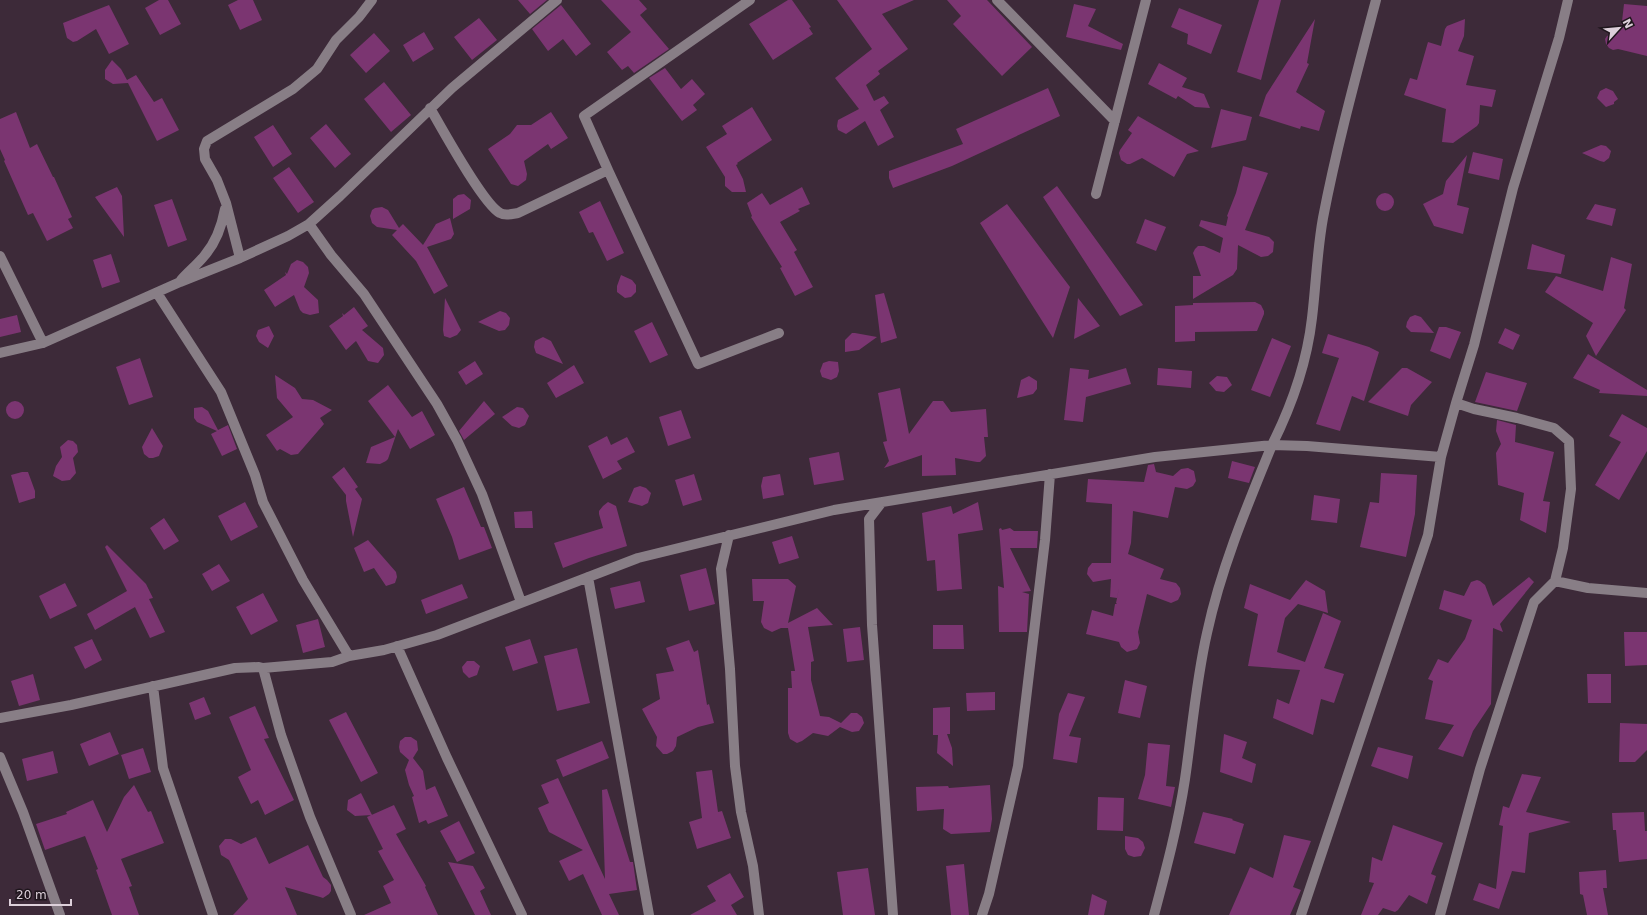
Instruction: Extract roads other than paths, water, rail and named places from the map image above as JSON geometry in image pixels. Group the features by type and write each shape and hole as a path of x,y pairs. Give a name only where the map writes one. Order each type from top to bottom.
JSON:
{"street":[{"path":"240,258 226,203 217,180 205,159 204,149 206,141 293,89 317,69 336,40 359,17 372,0"},
{"path":"0,353 43,343 180,282 240,258 288,236 309,224 340,196 430,108 557,0"},
{"path":"750,0 584,116 698,364 779,333"},
{"path":"997,0 1115,121"},
{"path":"1096,194 1146,0"},
{"path":"1154,915 1185,780 1196,695 1207,634 1226,563 1272,445 1292,402 1304,359 1312,319 1317,265 1331,175 1376,0"},
{"path":"1301,915 1428,535 1441,457 1474,345 1513,188 1559,38 1568,0"},
{"path":"430,108 478,188 500,213 506,215 518,213 608,170"},
{"path":"180,282 192,267 205,255 212,245 223,224 226,203"},
{"path":"309,224 364,294 437,404 457,440 482,494 521,602"},
{"path":"0,256 43,343"},
{"path":"157,293 221,392 255,475 263,502 303,580 349,656"},
{"path":"1440,915 1480,769 1534,602 1555,581 1563,548 1571,489 1569,441 1554,428 1474,409 1456,403"},
{"path":"0,718 235,668 263,668 332,662 349,656 397,646 437,635 638,558 834,510 1155,457 1272,445 1307,446 1441,457"},
{"path":"982,915 989,894 1018,766 1045,540 1050,474"},
{"path":"882,502 869,519 872,625 893,915"},
{"path":"729,535 721,568 730,669 735,766 741,812 753,866 759,915"},
{"path":"588,577 649,915"},
{"path":"1555,581 1588,588 1647,593"},
{"path":"397,646 447,758 522,915"},
{"path":"263,668 281,735 310,817 352,915"},
{"path":"153,686 163,768 213,915"},
{"path":"0,757 23,812 60,915"}]}
